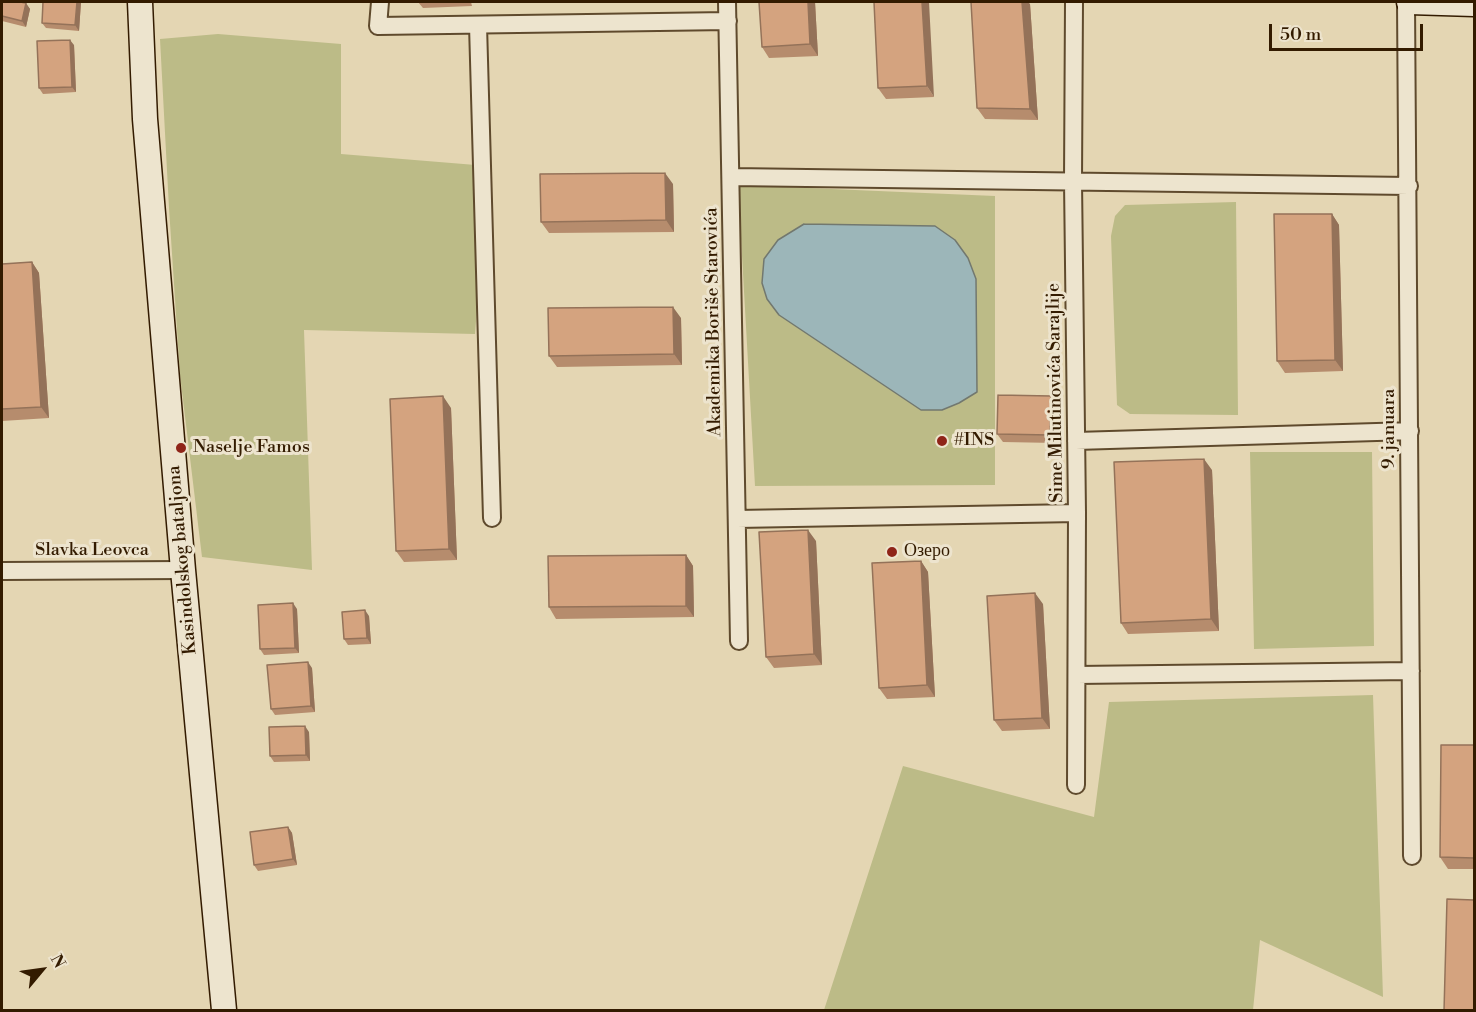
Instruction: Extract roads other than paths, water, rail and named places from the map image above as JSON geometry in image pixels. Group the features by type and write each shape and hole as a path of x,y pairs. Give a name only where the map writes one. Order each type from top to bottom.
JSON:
{"street":[{"name":"Kasindolskog bataljona","path":"140,2 146,131 183,570 224,1011"},
{"path":"380,2 378,26 728,21"},
{"name":"Akademika Boriše Starovića","path":"727,2 739,641"},
{"name":"Sime Milutinovića Sarajlije","path":"1074,2 1072,181 1077,513 1076,785"},
{"path":"1408,2 1474,4"},
{"name":"9. januara","path":"1408,2 1412,856"},
{"path":"478,25 492,518"},
{"path":"732,177 1408,186"},
{"path":"1076,441 1410,431"},
{"path":"737,519 1077,513"},
{"name":"Slavka Leovca","path":"2,571 183,570"},
{"path":"1077,675 1411,671"}],"water":[{"path":"804,224 935,226 955,240 968,258 976,279 977,392 942,410 921,410 779,315 767,299 762,283 764,259 778,240"}],"place":[{"name":"#INS","path":"942,441"},
{"name":"Naselje Famos","path":"181,448"},
{"name":"Озеро","path":"892,552"}]}
